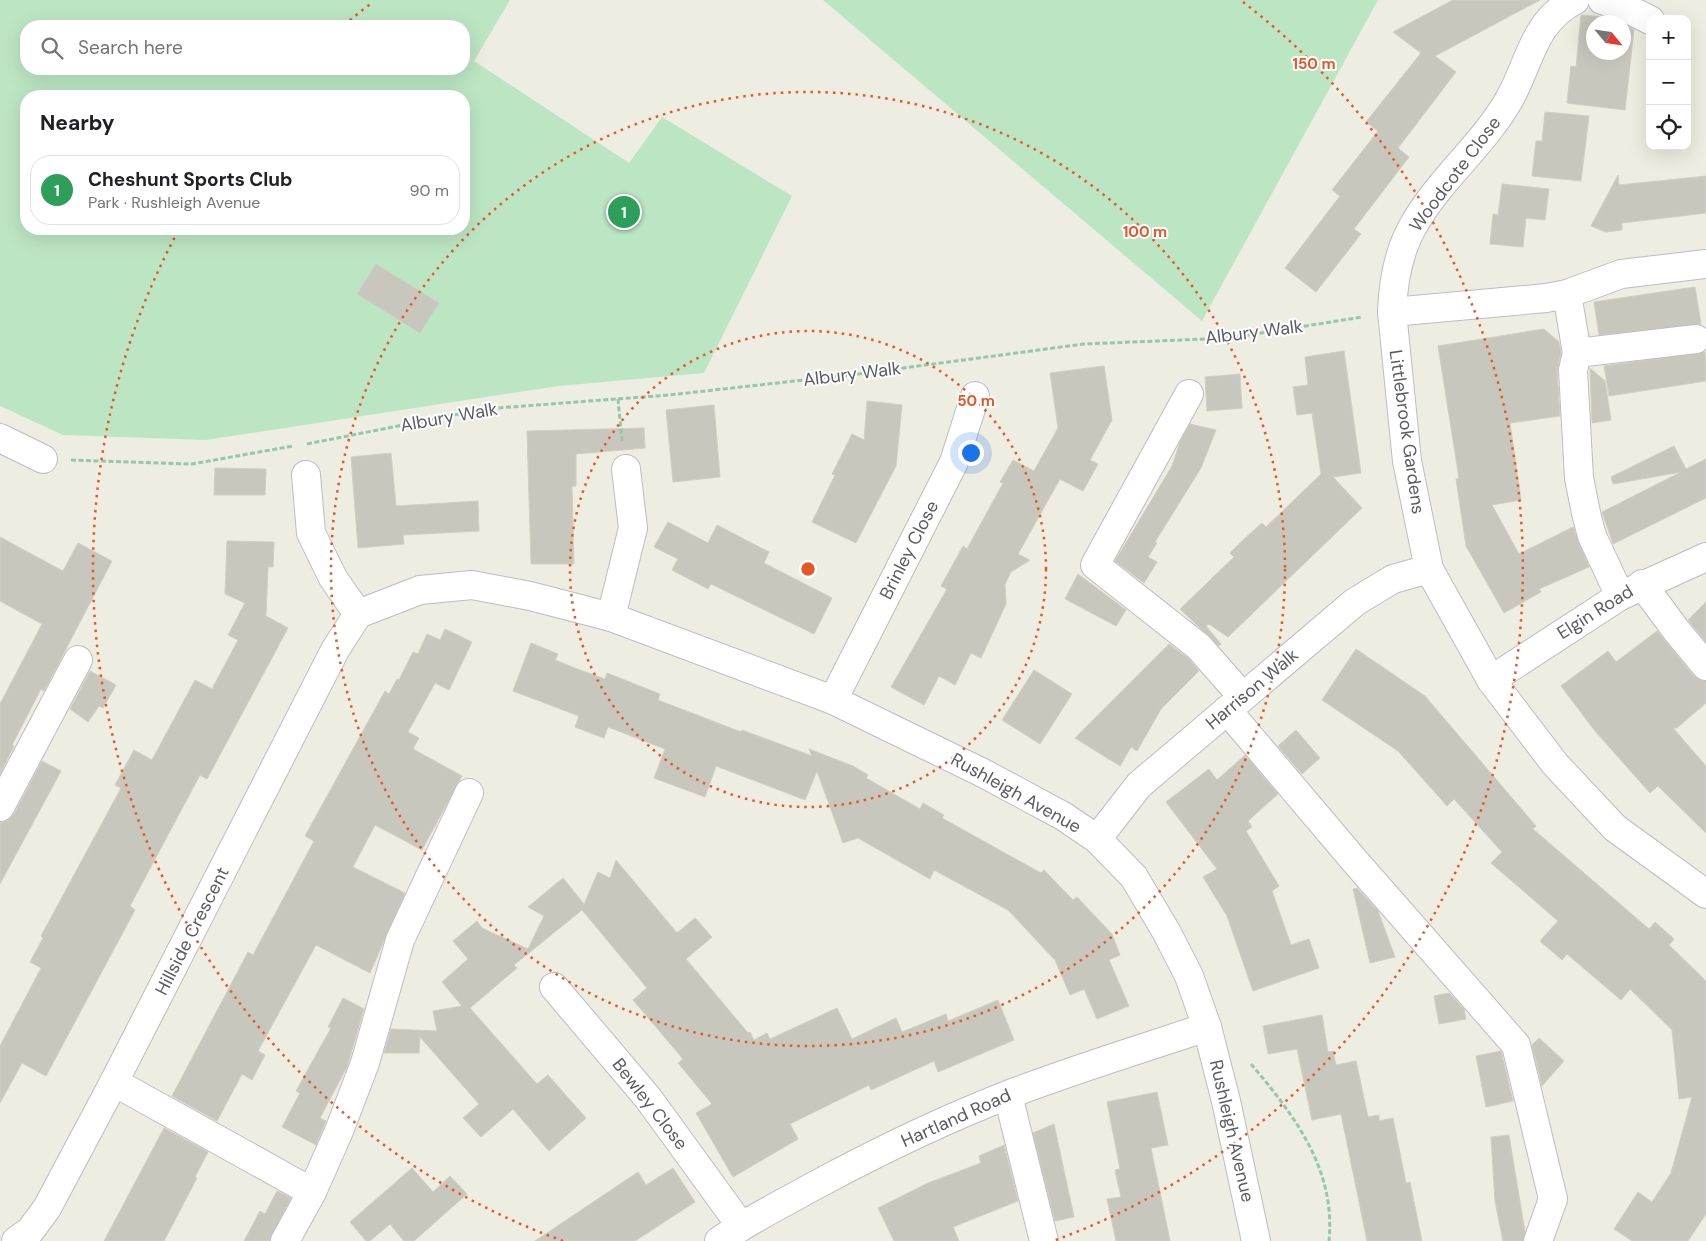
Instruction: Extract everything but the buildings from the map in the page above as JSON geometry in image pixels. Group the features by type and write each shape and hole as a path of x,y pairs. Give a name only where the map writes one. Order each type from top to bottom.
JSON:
{"street":[{"name":"Woodcote Close","path":"1392,312 1393,295 1403,247 1416,221 1498,118 1511,97 1534,41 1551,17 1562,7 1575,0"},
{"path":"1602,0 1624,7 1646,18"},
{"path":"1392,312 1567,294 1621,274 1706,264"},
{"path":"1567,294 1578,354 1573,370 1579,478 1592,536 1631,590 1676,630 1706,666"},
{"name":"Littlebrook Gardens","path":"1392,312 1407,462 1429,569 1492,680 1555,764 1615,828 1706,894"},
{"path":"1578,354 1696,339"},
{"path":"1189,394 1095,565 1199,646 1234,703 1353,859 1516,1045 1553,1199 1538,1241"},
{"name":"Brinley Close","path":"833,700 954,462 975,396"},
{"path":"0,438 43,460"},
{"path":"611,617 633,528 626,469"},
{"path":"306,476 311,533 333,578 358,614"},
{"name":"Elgin Road","path":"1492,680 1631,590 1706,557"},
{"name":"Harrison Walk","path":"1097,839 1140,785 1234,703 1372,590 1393,579 1429,569"},
{"name":"Rushleigh Avenue","path":"358,614 420,590 472,586 530,596 611,617 833,700 983,772 1063,816 1097,839 1134,877 1167,933 1189,976 1207,1027 1226,1101 1256,1241"},
{"name":"Hillside Crescent","path":"16,1241 30,1231 47,1208 114,1082 335,650 358,614"},
{"path":"0,807 78,660"},
{"path":"285,1241 312,1192 339,1131 365,1063 400,940 469,793"},
{"name":"Bewley Close","path":"554,987 648,1098 730,1233"},
{"name":"Hartland Road","path":"730,1233 919,1133 1008,1095 1100,1061 1207,1027"},
{"path":"114,1082 312,1192"},
{"path":"1008,1095 1044,1241"}],"path":[{"name":"Albury Walk","path":"304,444 484,409 618,399 858,374 1084,344 1230,338 1392,312"},
{"path":"618,399 626,469"},
{"path":"43,460 192,464 294,446"},
{"path":"1251,1064 1281,1099 1302,1129 1319,1163 1327,1191 1329,1241"}],"green space":[{"path":"0,0 510,0 474,61 629,163 662,117 792,196 704,373 558,386 206,440 63,435 0,406"},
{"path":"823,0 1378,0 1202,321"}],"place":[{"name":"Cheshunt Sports Club","path":"624,212"}]}
